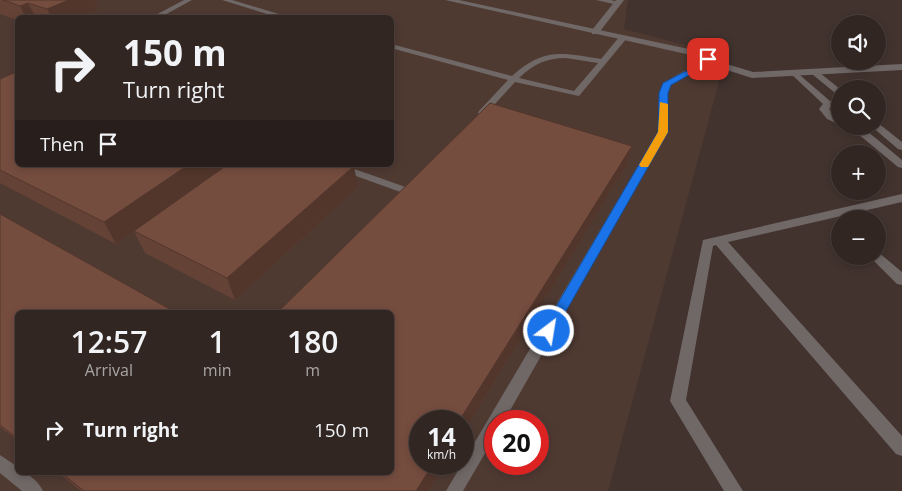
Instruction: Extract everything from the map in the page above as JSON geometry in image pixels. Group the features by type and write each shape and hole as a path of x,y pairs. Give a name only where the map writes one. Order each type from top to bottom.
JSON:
{"street":[{"path":"449,0 698,54 752,75 902,67"},
{"path":"595,32 619,2"},
{"path":"815,72 831,86"},
{"path":"794,73 828,104"},
{"path":"831,103 825,106 826,113 831,116"},
{"path":"886,134 902,147"},
{"path":"866,135 902,165"},
{"path":"864,210 902,198"},
{"path":"734,491 678,401 708,243 831,220"},
{"path":"720,240 902,448"},
{"path":"886,265 902,280"}],"lane":[{"path":"160,15 189,0"},
{"path":"224,0 278,15"},
{"path":"599,0 619,2"},
{"path":"394,47 576,94 623,38"},
{"path":"475,122 532,62 547,57 569,56 602,62"},
{"path":"502,410 663,132 664,93 667,83 686,73 700,72 706,68 708,59"},
{"path":"340,167 410,192"},
{"path":"454,491 484,441"},
{"path":"0,463 35,491"}],"shaded area":[{"path":"0,0 628,0 624,29 726,56 608,491 0,491"}],"building":[{"path":"3,0 69,0 47,9 28,3 20,6"},
{"path":"15,72 15,167 185,167 104,222 0,170 0,79"},
{"path":"490,103 632,146 466,410 409,410 409,475 426,475 416,491 84,491 64,475 394,475 394,310 280,310"},
{"path":"224,167 353,167 227,278 134,231"},
{"path":"0,214 171,310 15,310 15,437 0,425"}],"slow traffic":[{"path":"644,165 663,132 663,104"}],"route":[{"path":"549,331 663,132 664,93 667,83 686,73 700,72 706,68 708,59"}]}
